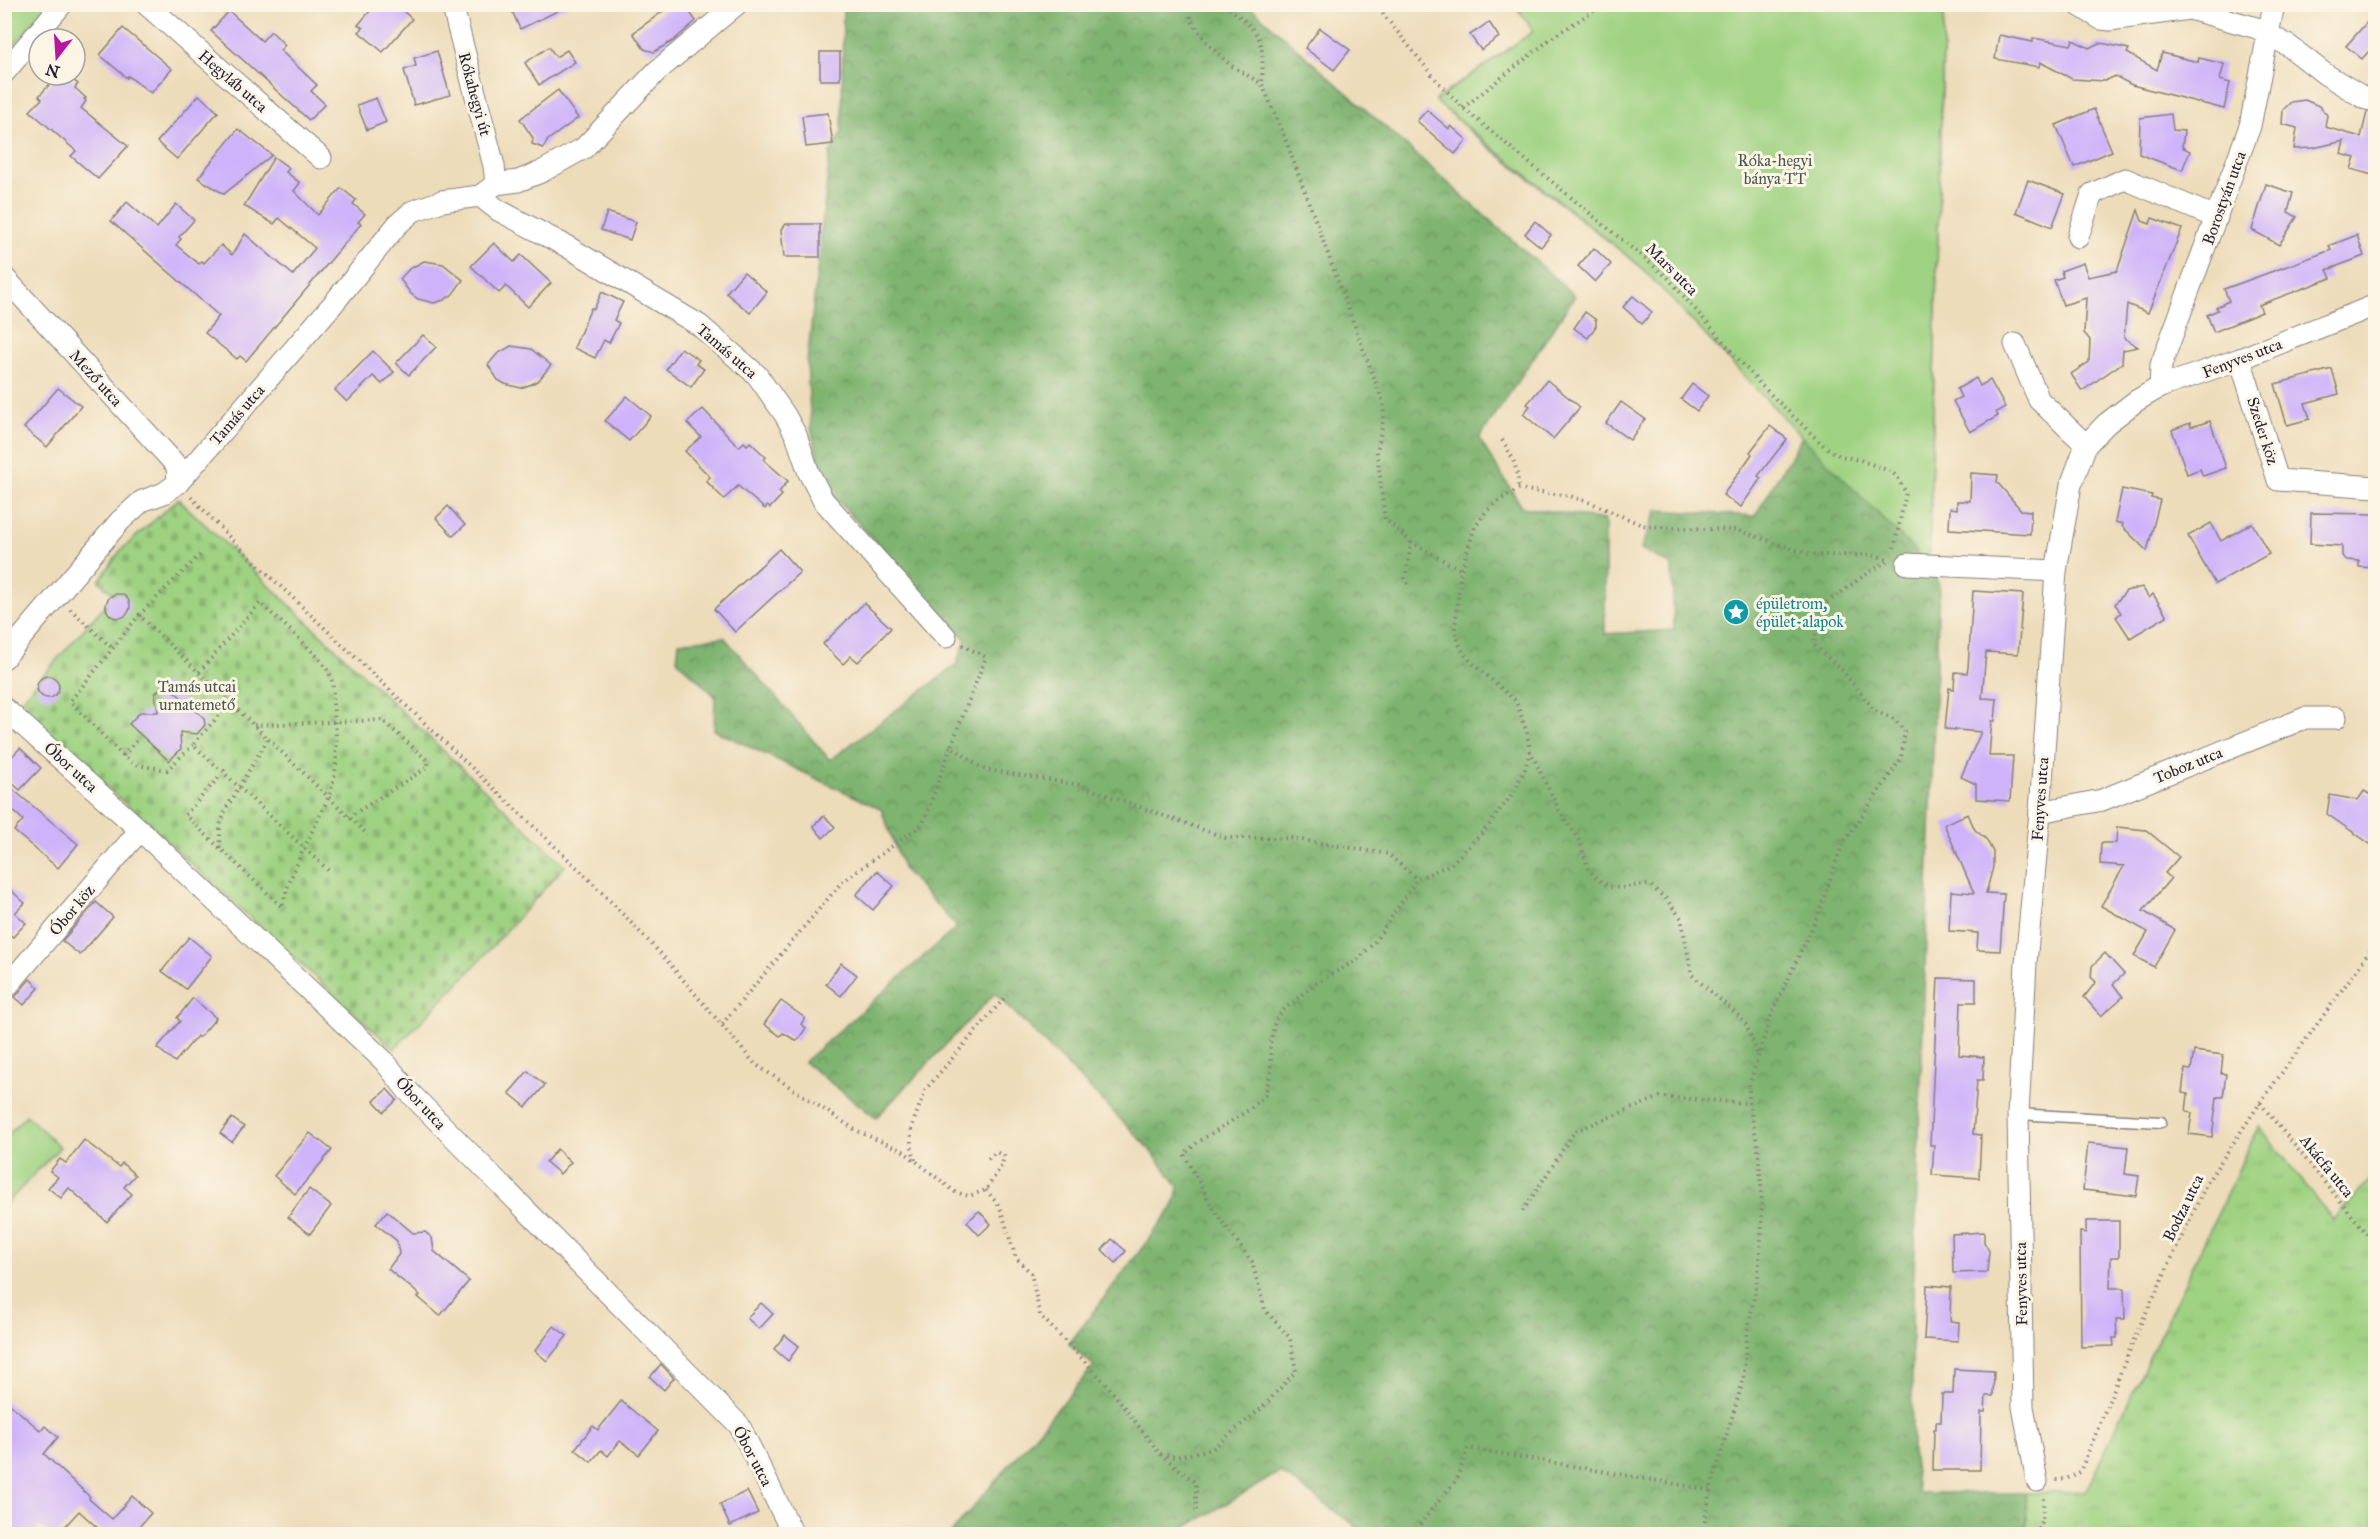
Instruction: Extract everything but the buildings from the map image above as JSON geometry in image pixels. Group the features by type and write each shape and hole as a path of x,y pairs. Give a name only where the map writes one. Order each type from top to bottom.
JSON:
{"street":[{"path":"4,73 62,4"},
{"name":"Hegyláb utca","path":"146,4 321,158"},
{"name":"Rókahegyi út","path":"452,4 494,166 488,190"},
{"name":"Tamás utca","path":"4,658 120,520 142,501 164,493 178,483 333,304 397,225 413,211 518,181 541,172 585,148 657,72 737,4"},
{"path":"2077,4 2101,19 2110,20 2189,9 2267,32 2325,74 2366,99 2376,100"},
{"name":"Borostyán utca","path":"2160,387 2162,365 2250,126 2274,4"},
{"path":"2078,237 2092,194 2126,179 2217,218"},
{"name":"Tamás utca","path":"488,190 498,210 568,246 699,325 757,375 796,435 809,473 823,500 946,637"},
{"name":"Mező utca","path":"4,278 177,466 178,483"},
{"name":"Fenyves utca","path":"2037,1480 2023,1407 2018,1114 2026,963 2040,812 2056,571 2071,484 2086,445 2106,424 2136,400 2160,387 2240,359 2376,305"},
{"path":"2014,344 2039,400 2086,445"},
{"name":"Szeder köz","path":"2240,359 2278,480 2376,487"},
{"path":"1899,562 2056,571"},
{"name":"Óbor utca","path":"4,708 140,830 385,1062 406,1090 740,1425 793,1534"},
{"name":"Toboz utca","path":"2040,812 2102,800 2305,718 2336,718"},
{"name":"Óbor köz","path":"4,990 140,830"}],"lane":[{"path":"2018,1114 2161,1122"}],"path":[{"path":"1189,4 1191,20 1208,44 1230,64 1262,84"},
{"path":"1225,4 1260,38 1263,51 1262,84 1283,133 1383,402 1384,416 1377,452 1385,519 1411,542 1461,570"},
{"name":"Mars utca","path":"1375,4 1438,82 1463,108 1668,278 1761,386 1824,446 1840,456 1860,460 1892,472 1898,478 1906,493 1899,562"},
{"path":"1463,108 1553,37 1605,4"},
{"path":"1502,440 1517,466 1519,489"},
{"path":"178,483 246,554 588,878 662,956 755,1064 857,1131 903,1150 955,1192 969,1196 986,1190 1002,1165 1004,1156 996,1152 988,1159"},
{"path":"1758,1054 1746,1025 1740,1017 1692,975 1681,918 1666,899 1650,885 1610,887 1597,879 1588,868 1580,841 1559,810 1530,751 1527,733 1516,701 1472,663 1459,644 1455,628 1461,570 1475,527 1485,513 1496,502 1519,489 1570,496 1642,525 1659,528 1737,530 1810,555 1871,555 1899,562"},
{"path":"1408,584 1405,573 1411,542"},
{"path":"203,552 139,615 69,701 123,756 136,766 167,770 230,702"},
{"path":"1703,1534 1710,1491 1743,1381 1748,1329 1758,1276 1762,1227 1761,1185 1758,1147 1749,1103 1749,1086 1772,1013 1818,915 1842,844 1901,759 1905,731 1894,719 1875,711 1842,670 1814,645 1821,607 1862,577 1899,562"},
{"path":"56,596 112,648"},
{"path":"193,744 224,771 185,815 282,907 291,876 333,785 337,757 336,722 330,675 291,631 260,603 199,672"},
{"path":"139,615 368,835"},
{"path":"722,1023 786,945 842,882 923,824 986,657 946,637"},
{"path":"254,725 382,720 428,761 428,767 349,817"},
{"path":"220,848 220,825 227,807 268,739"},
{"path":"123,756 136,741"},
{"path":"951,746 983,769 1079,785 1226,838 1290,838 1388,854 1417,879"},
{"path":"1160,1454 1176,1456 1212,1449 1263,1407 1296,1371 1290,1338 1265,1310 1252,1262 1214,1210 1184,1154 1198,1142 1249,1110 1265,1095 1271,1071 1270,1045 1275,1021 1282,1010 1315,984 1358,959 1374,944 1417,879 1451,864 1484,831 1513,794 1525,769 1530,751"},
{"path":"222,775 329,871"},
{"name":"Bodza utca","path":"2037,1480 2066,1479 2080,1472 2138,1330 2208,1181 2260,1103 2376,943"},
{"path":"915,1160 911,1144 911,1129 925,1090 1007,995"},
{"path":"1523,1211 1575,1131 1660,1097 1749,1103"},
{"name":"Akácfa utca","path":"2260,1103 2376,1245"},
{"path":"986,1190 1000,1207 1016,1257 1031,1273 1040,1315 1107,1385 1160,1454 1196,1483 1196,1511"},
{"path":"1412,1534 1457,1479 1468,1448 1710,1491"},
{"path":"2037,1480 2044,1493 2042,1520 2037,1533"}],"green space":[{"path":"5,5 48,5 27,27 5,56"},
{"path":"843,5 1248,5 1575,296 1479,439 1522,507 1605,520 1605,634 1674,630 1672,566 1641,549 1657,510 1755,516 1802,437 1640,266 1481,141 1435,100 1534,31 1515,5 1944,5 1929,565 1939,585 1912,1325 1912,1452 1918,1493 2025,1493 2027,1521 2023,1534 1367,1534 1280,1472 1174,1534 950,1534 1094,1366 1069,1344 1173,1207 1179,1187 1148,1147 995,993 876,1118 804,1062 957,927 904,870 881,809 714,730 715,696 677,660 679,642 724,637 830,760 956,665 966,640 828,490 811,428 807,363 830,153 842,132"},
{"name":"Róka-hegyi bánya TT","path":"1515,5 1944,5 1929,565 1802,437 1640,266 1435,101 1534,31"},
{"name":"Tamás utcai urnatemető","path":"178,499 565,866 468,973 394,1049 17,705 114,595 99,581 120,551"},
{"path":"26,1115 60,1147 5,1205 5,1138"},
{"path":"2259,1126 2333,1220 2375,1175 2375,1534 2023,1534 2027,1521 2025,1493 2086,1491"}],"place":[{"name":"épületrom, épület-alapok","path":"1736,612"}]}
